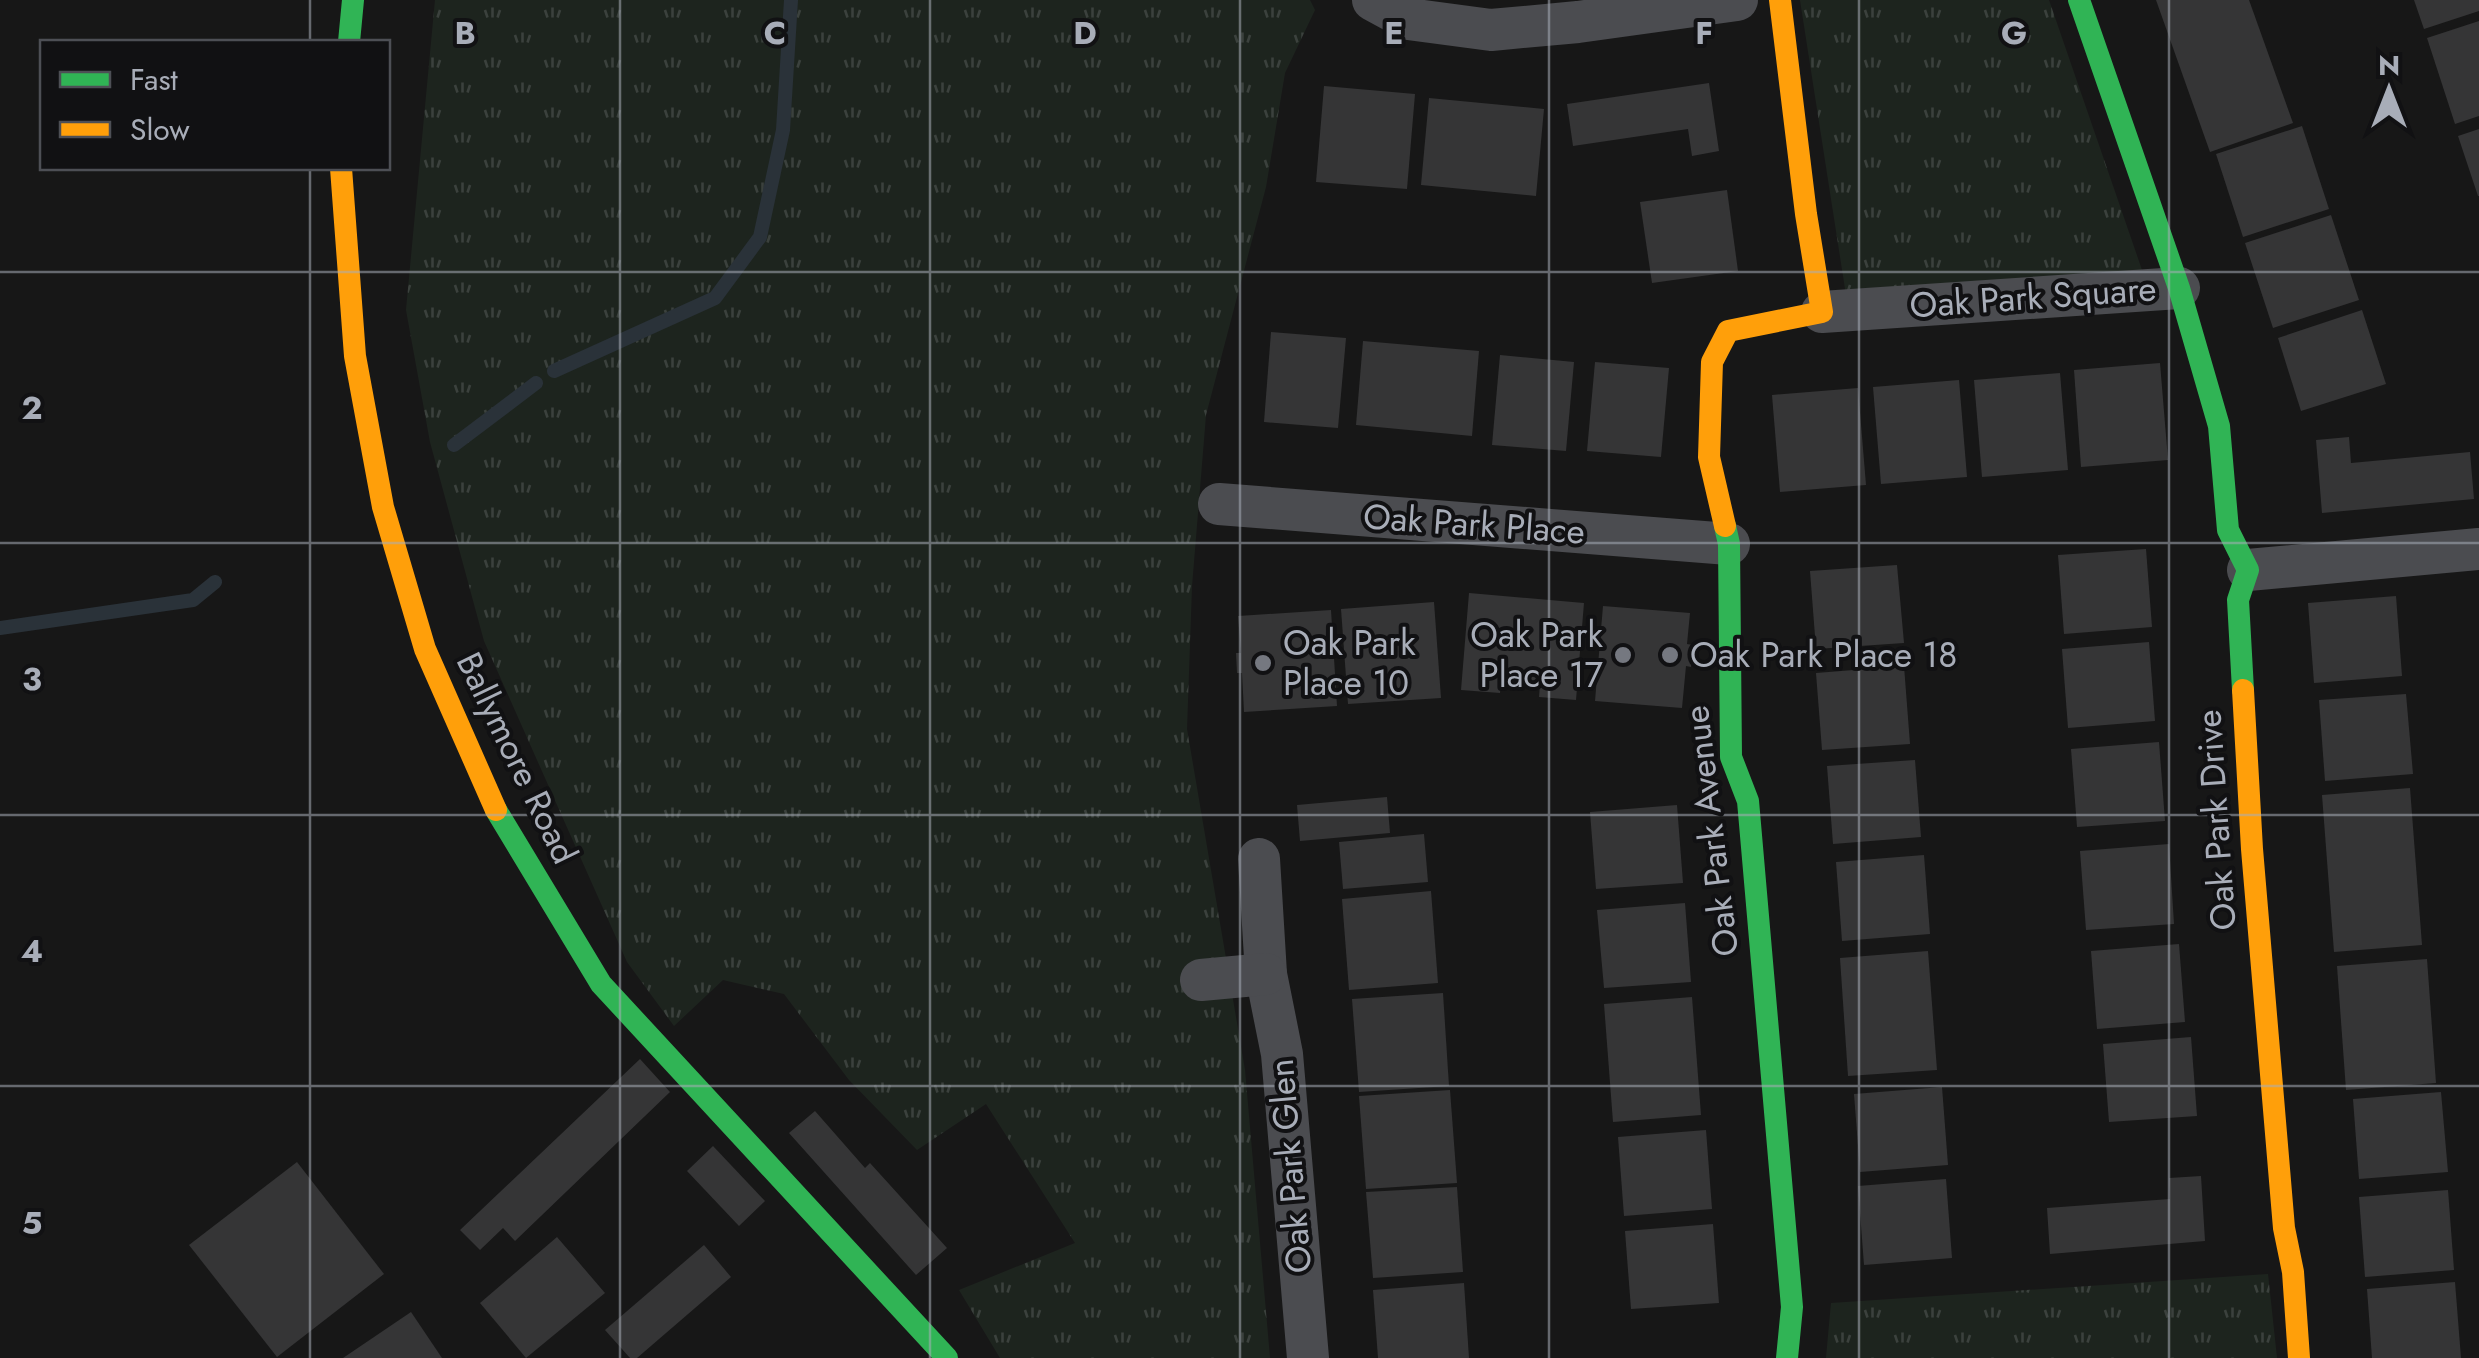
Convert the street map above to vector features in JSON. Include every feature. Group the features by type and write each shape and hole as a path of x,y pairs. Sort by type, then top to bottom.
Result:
{"street":[{"path":"349,40 353,0"},
{"path":"1372,0 1408,19 1491,30 1737,0"},
{"path":"1780,0 1822,312"},
{"name":"Oak Park Square","path":"1756,324 1822,312 2179,288 2080,0"},
{"name":"Ballymore Road","path":"341,170 356,356 383,507 424,649 503,826 601,984 946,1358"},
{"path":"2179,288 2219,426 2228,530 2248,570 2479,549"},
{"name":"Oak Park Avenue","path":"1756,324 1728,330 1712,362 1709,457 1729,544 1728,715 1731,757 1748,801 1792,1306 1787,1358"},
{"name":"Oak Park Place","path":"1219,504 1729,544"},
{"name":"Oak Park Drive","path":"2248,570 2238,600 2252,849 2284,1228 2300,1358"},
{"name":"Oak Park Glen","path":"1259,859 1266,974 1282,1054 1308,1358"},
{"path":"1201,980 1266,974"}],"green space":[{"path":"435,0 1310,0 1315,10 1285,73 1266,187 1206,415 1192,586 1187,729 1245,1070 1270,1358 1000,1358 959,1290 1075,1243 986,1104 917,1150 849,1080 784,994 723,980 674,1026 627,962 484,641 430,442 406,310"},
{"path":"1800,0 2049,0 2142,270 1846,295"},
{"path":"2268,1274 2277,1358 1826,1358 1831,1303"}],"building":[{"path":"2156,0 2249,0 2293,123 2210,152"},
{"path":"2414,0 2479,0 2479,11 2424,29"},
{"path":"2479,21 2479,116 2455,124 2427,38"},
{"path":"1709,83 1719,151 1692,156 1688,129 1573,146 1567,104"},
{"path":"1324,86 1415,94 1407,189 1316,182"},
{"path":"1429,98 1544,109 1536,196 1421,185"},
{"path":"2302,126 2329,209 2243,237 2216,154"},
{"path":"2479,129 2479,196 2478,196 2458,136"},
{"path":"1727,190 1738,271 1652,283 1640,202"},
{"path":"2331,215 2359,300 2273,328 2245,243"},
{"path":"2362,310 2386,384 2301,411 2278,338"},
{"path":"1271,332 1346,338 1338,428 1264,422"},
{"path":"1363,341 1479,351 1472,436 1356,425"},
{"path":"1500,355 1574,362 1566,451 1492,445"},
{"path":"1595,362 1669,368 1661,457 1587,451"},
{"path":"2160,363 2168,460 2081,467 2074,370"},
{"path":"2060,373 2068,470 1982,477 1974,380"},
{"path":"1959,380 1967,477 1881,484 1873,387"},
{"path":"1858,388 1866,485 1780,492 1772,395"},
{"path":"2349,437 2351,463 2470,452 2474,499 2322,513 2316,440"},
{"path":"2146,549 2152,627 2064,634 2058,555"},
{"path":"1897,565 1904,643 1816,649 1810,571"},
{"path":"1469,593 1584,603 1576,700 1539,697 1540,684 1501,681 1500,693 1461,690"},
{"path":"2396,596 2402,676 2314,683 2308,603"},
{"path":"1434,602 1441,698 1348,704 1341,609"},
{"path":"1603,606 1690,613 1687,644 1693,645 1691,667 1686,666 1682,708 1595,701"},
{"path":"1331,610 1337,706 1244,712 1242,673 1237,673 1236,653 1241,653 1238,616"},
{"path":"2149,642 2155,721 2068,728 2062,649"},
{"path":"1904,666 1910,744 1822,750 1816,673"},
{"path":"2406,694 2413,774 2325,781 2319,700"},
{"path":"2159,742 2165,821 2077,827 2071,749"},
{"path":"1915,760 1921,837 1833,844 1827,766"},
{"path":"2410,788 2422,945 2334,952 2322,795"},
{"path":"1387,797 1390,833 1300,841 1297,805"},
{"path":"1677,805 1683,883 1596,889 1590,812"},
{"path":"1424,834 1428,882 1343,889 1339,842"},
{"path":"2169,844 2174,924 2086,930 2080,851"},
{"path":"1924,855 1930,934 1842,941 1836,862"},
{"path":"1431,891 1438,983 1349,990 1342,899"},
{"path":"1685,903 1691,982 1604,988 1597,910"},
{"path":"2179,944 2185,1022 2097,1029 2091,951"},
{"path":"1928,951 1937,1070 1848,1076 1840,958"},
{"path":"2427,959 2436,1083 2346,1090 2337,966"},
{"path":"1443,993 1449,1086 1359,1092 1352,999"},
{"path":"1692,997 1701,1115 1613,1122 1604,1004"},
{"path":"2191,1037 2197,1116 2109,1122 2103,1044"},
{"path":"640,1059 670,1092 515,1241 503,1228 480,1250 460,1230"},
{"path":"1942,1087 1948,1165 1860,1172 1854,1094"},
{"path":"1450,1090 1457,1183 1366,1189 1359,1096"},
{"path":"2441,1092 2448,1172 2359,1179 2353,1099"},
{"path":"815,1111 865,1168 870,1163 947,1248 916,1275 789,1133"},
{"path":"1706,1130 1712,1209 1624,1216 1618,1137"},
{"path":"713,1146 765,1201 739,1226 687,1171"},
{"path":"297,1162 384,1274 277,1357 189,1245"},
{"path":"2201,1176 2205,1241 2050,1254 2047,1208 2170,1199 2169,1178"},
{"path":"1946,1179 1952,1258 1864,1265 1858,1186"},
{"path":"1457,1187 1463,1272 1373,1278 1366,1192"},
{"path":"2448,1190 2454,1270 2365,1277 2359,1197"},
{"path":"1713,1224 1719,1303 1631,1309 1625,1231"},
{"path":"557,1237 605,1293 526,1358 480,1303"},
{"path":"704,1245 731,1277 637,1358 630,1358 605,1330"},
{"path":"2455,1282 2461,1358 2372,1358 2367,1289"},
{"path":"1464,1283 1469,1358 1378,1358 1373,1290"},
{"path":"411,1312 442,1358 343,1358"}],"waterway":[{"path":"554,371 715,298 760,237 783,130 791,0"},
{"path":"454,445 536,383"},
{"path":"0,628 193,600 215,582"}],"traffic: fast":[{"path":"349,40 353,0"},
{"path":"2079,0 2179,288 2219,426 2228,530 2248,570 2238,600 2243,690"},
{"path":"1725,526 1729,544 1731,757 1748,801 1792,1307 1787,1358"},
{"path":"496,810 601,984 947,1358"}],"traffic: slow":[{"path":"1725,526 1709,457 1712,362 1728,331 1822,312 1780,0"},
{"path":"341,170 355,356 383,507 425,649 496,810"},
{"path":"2243,690 2252,849 2299,1358"}],"place":[{"name":"Oak Park Place 17","path":"1623,655"},
{"name":"Oak Park Place 18","path":"1670,655"},
{"name":"Oak Park Place 10","path":"1263,663"}]}
